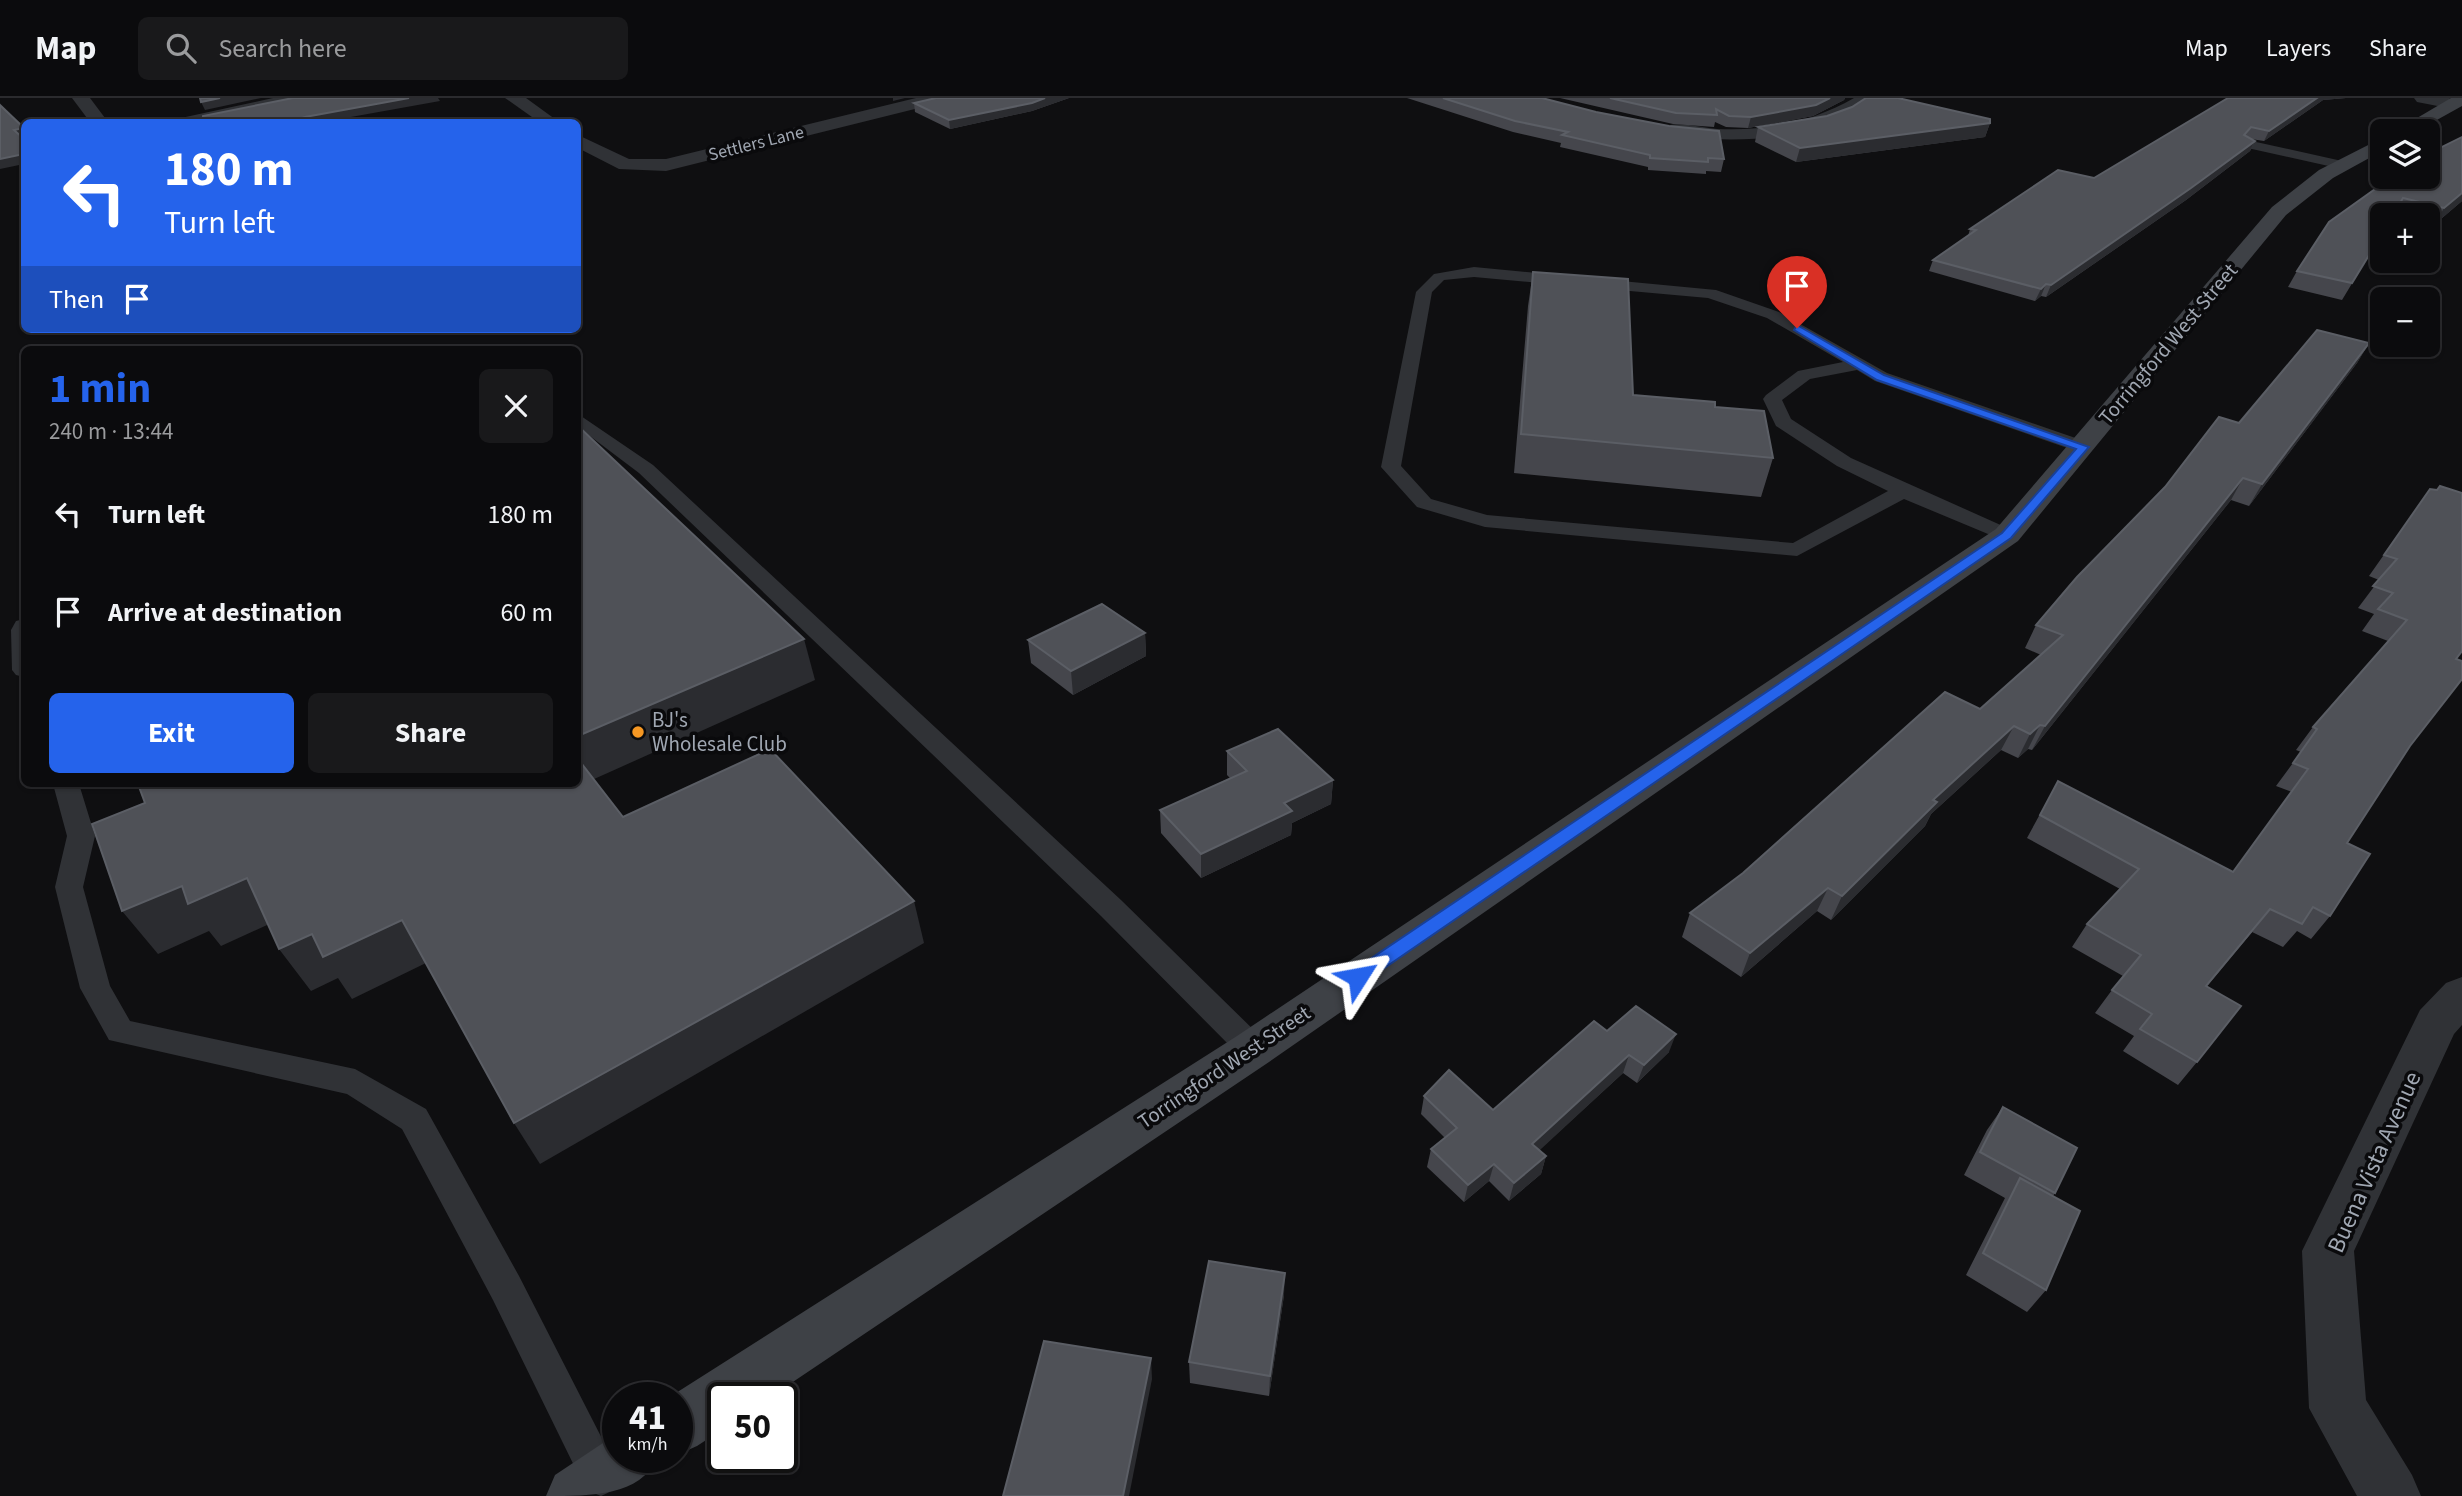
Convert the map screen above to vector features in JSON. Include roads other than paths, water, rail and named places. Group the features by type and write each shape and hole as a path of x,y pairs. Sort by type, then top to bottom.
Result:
{"main road":[{"path":"2426,119 2458,102"},
{"name":"Torringford West Street","path":"693,1416 1253,1049 2007,535 2279,211 2302,190 2370,151"}],"street":[{"path":"81,98 97,119"},
{"path":"201,119 296,98"},
{"path":"514,98 546,119"},
{"name":"Settlers Lane","path":"581,142 626,165 666,165 937,98"},
{"path":"1650,128 1730,136 1777,133 1820,123 1867,98"},
{"path":"2423,98 2458,102"},
{"name":"Buena Vista Avenue","path":"2391,1496 2338,1408 2329,1251 2437,1023 2462,995"}],"lane":[{"path":"2246,144 2342,166"},
{"path":"1903,491 1797,551 1485,521 1424,503 1391,467 1424,292 1429,283 1440,275 1506,274 1710,293 1773,316 1821,340 1857,365 1881,377 2083,447"},
{"path":"1857,365 1804,375 1772,399 1783,422 1844,462 1903,491 2007,535"},
{"path":"581,421 646,469 1111,908 1253,1049"},
{"path":"67,787 81,836 69,887 95,988 120,1031 355,1082 414,1119 506,1288 606,1482"}],"place":[{"name":"BJ's Wholesale Club","path":"638,732"}]}
